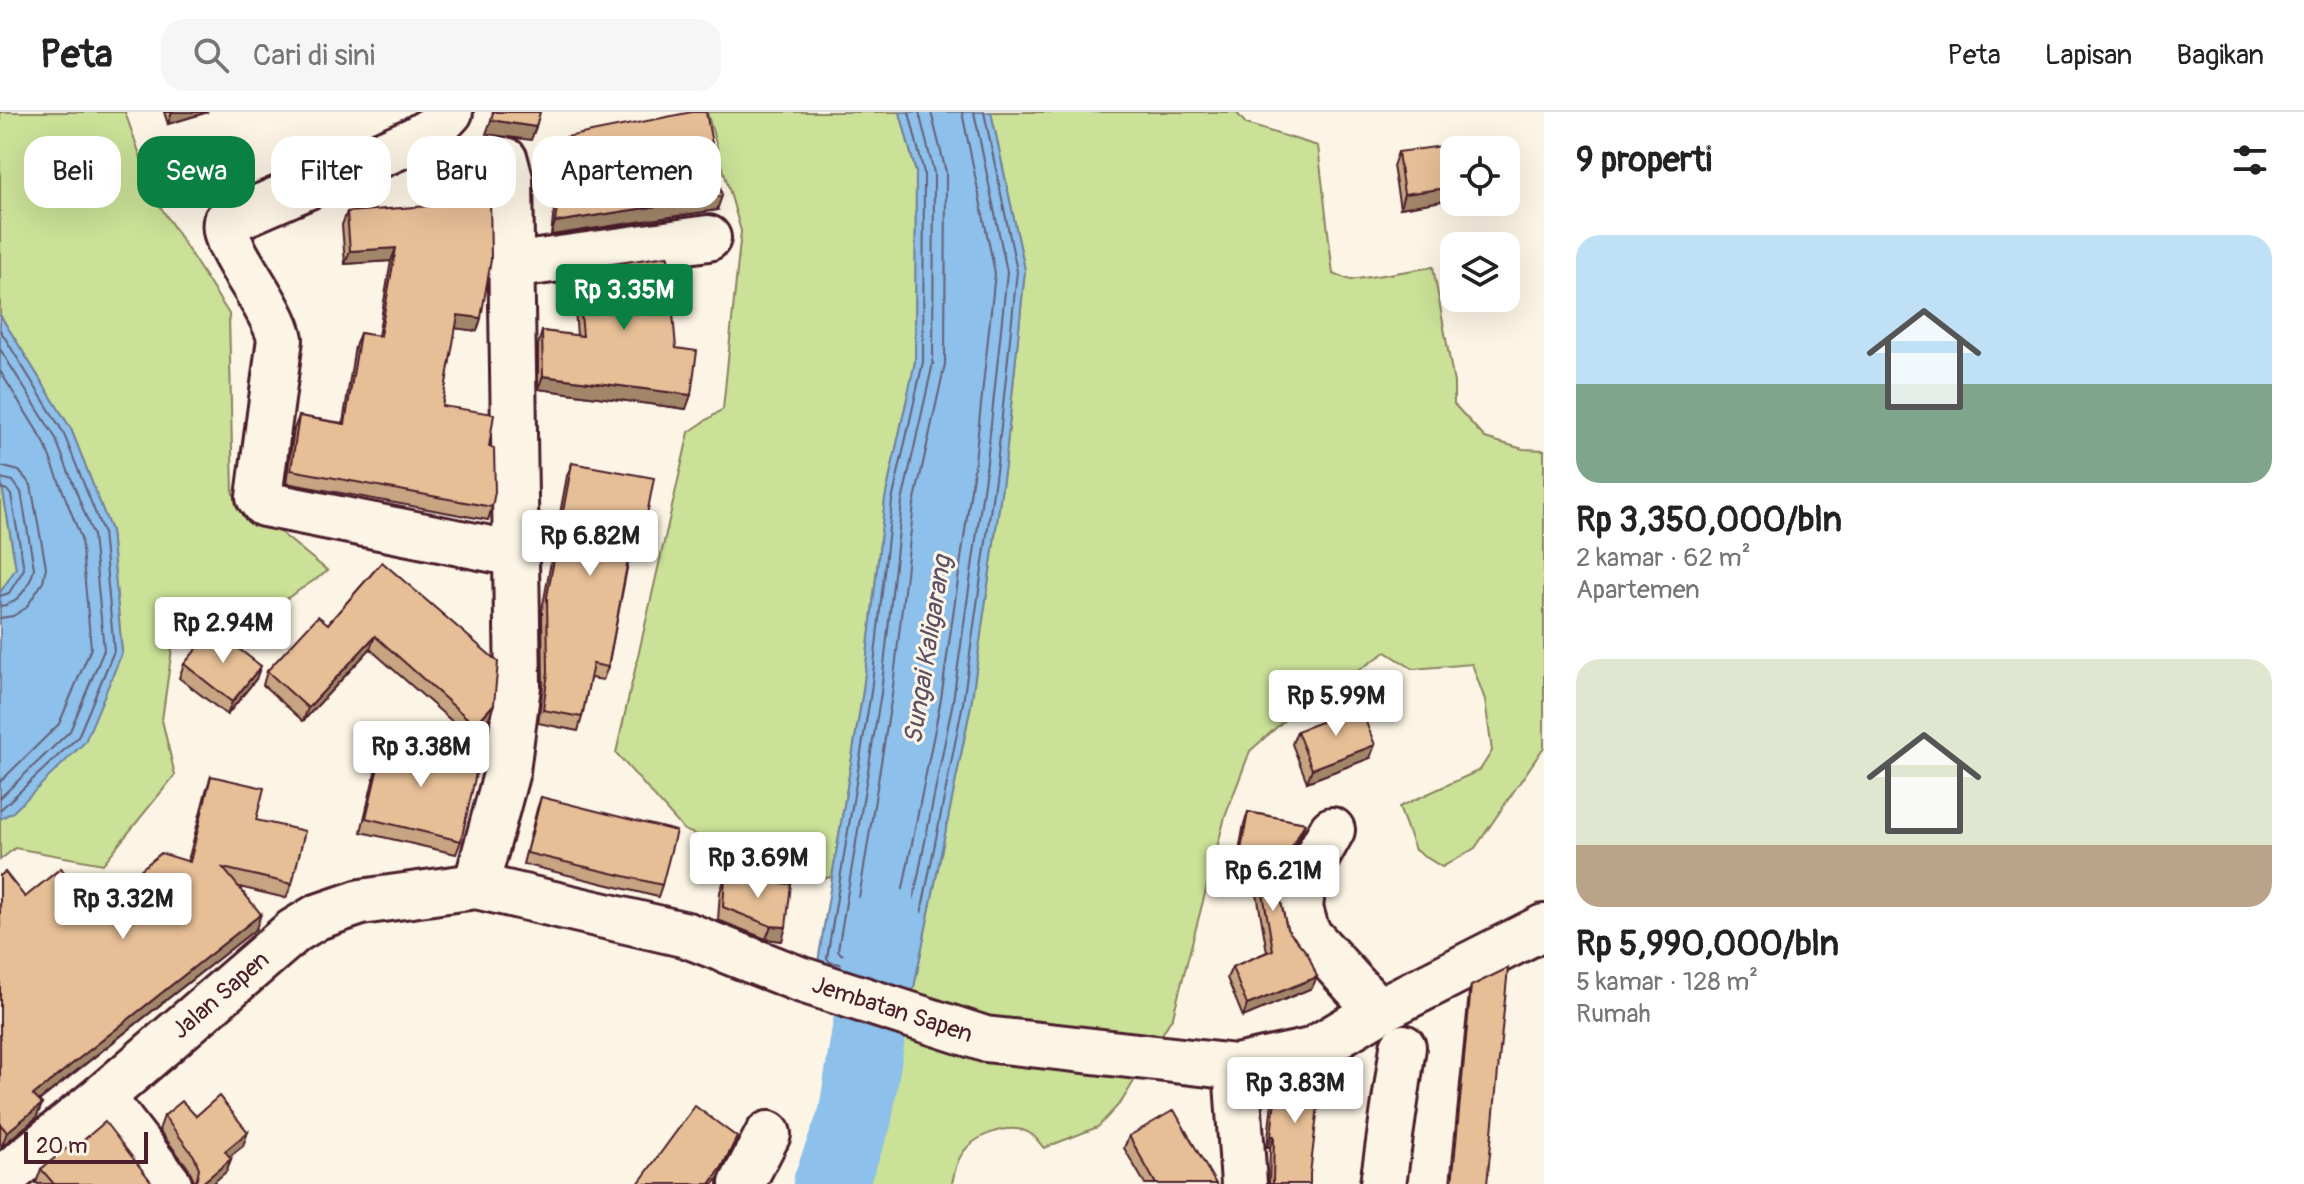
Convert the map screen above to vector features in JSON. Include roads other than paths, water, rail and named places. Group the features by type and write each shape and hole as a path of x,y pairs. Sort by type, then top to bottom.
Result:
{"street":[{"path":"450,112 436,127 414,140 226,222 224,229 229,245 262,296 280,339 259,497 264,504 515,554"},
{"path":"476,886 507,771 518,686 510,208"},
{"path":"510,266 708,238"},
{"path":"1332,830 1303,882 1300,908 1307,933 1378,1011"},
{"name":"Jembatan Sapen","path":"476,886 687,935 799,979 985,1039 1236,1067 1311,1051 1378,1011 1544,927"},
{"name":"Jalan Sapen","path":"0,1180 102,1097 294,931 317,917 361,902 476,886"},
{"path":"1383,1184 1403,1047"},
{"path":"1236,1067 1244,1184"},
{"path":"102,1097 169,1184"},
{"path":"742,1184 768,1134"}],"water":[{"path":"900,112 991,112 1025,270 1005,465 971,705 914,987 817,968 863,691 885,499 915,362 916,173"},
{"path":"0,315 71,429 111,531 122,653 85,742 13,812 0,819 0,593 16,568 0,474"}],"waterway":[{"name":"Sungai Kaligarang","path":"830,1184 855,1118 886,923"}]}
